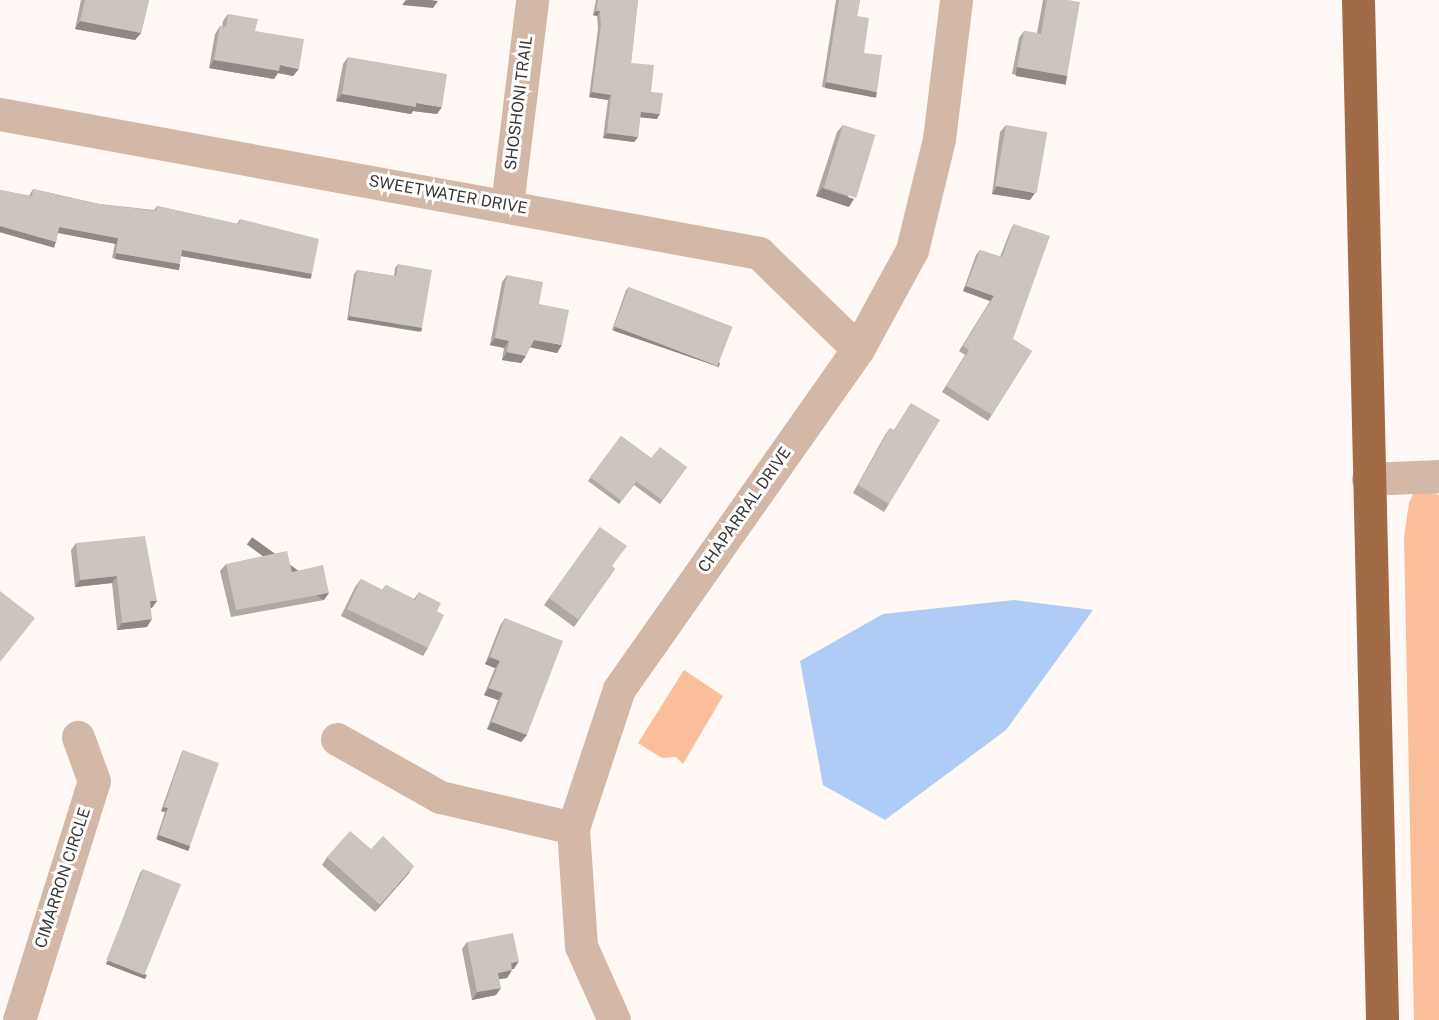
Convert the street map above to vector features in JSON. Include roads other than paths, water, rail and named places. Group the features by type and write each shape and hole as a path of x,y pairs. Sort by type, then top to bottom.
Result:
{"highway":[{"path":"1358,0 1382,1020"}],"street":[{"name":"SHOSHONI TRAIL","path":"507,206 532,0"},
{"name":"CHAPARRAL DRIVE","path":"614,1020 581,945 573,828 619,689 858,350 912,250 939,139 956,0"},
{"name":"SWEETWATER DRIVE","path":"0,114 759,253 858,350"},
{"path":"1368,479 1439,476"},
{"name":"CIMARRON CIRCLE","path":"19,1020 94,781 78,737"},
{"path":"337,739 441,796 573,828"}],"water":[{"path":"1014,600 1093,610 1006,730 885,820 823,785 800,661 883,614"}]}
